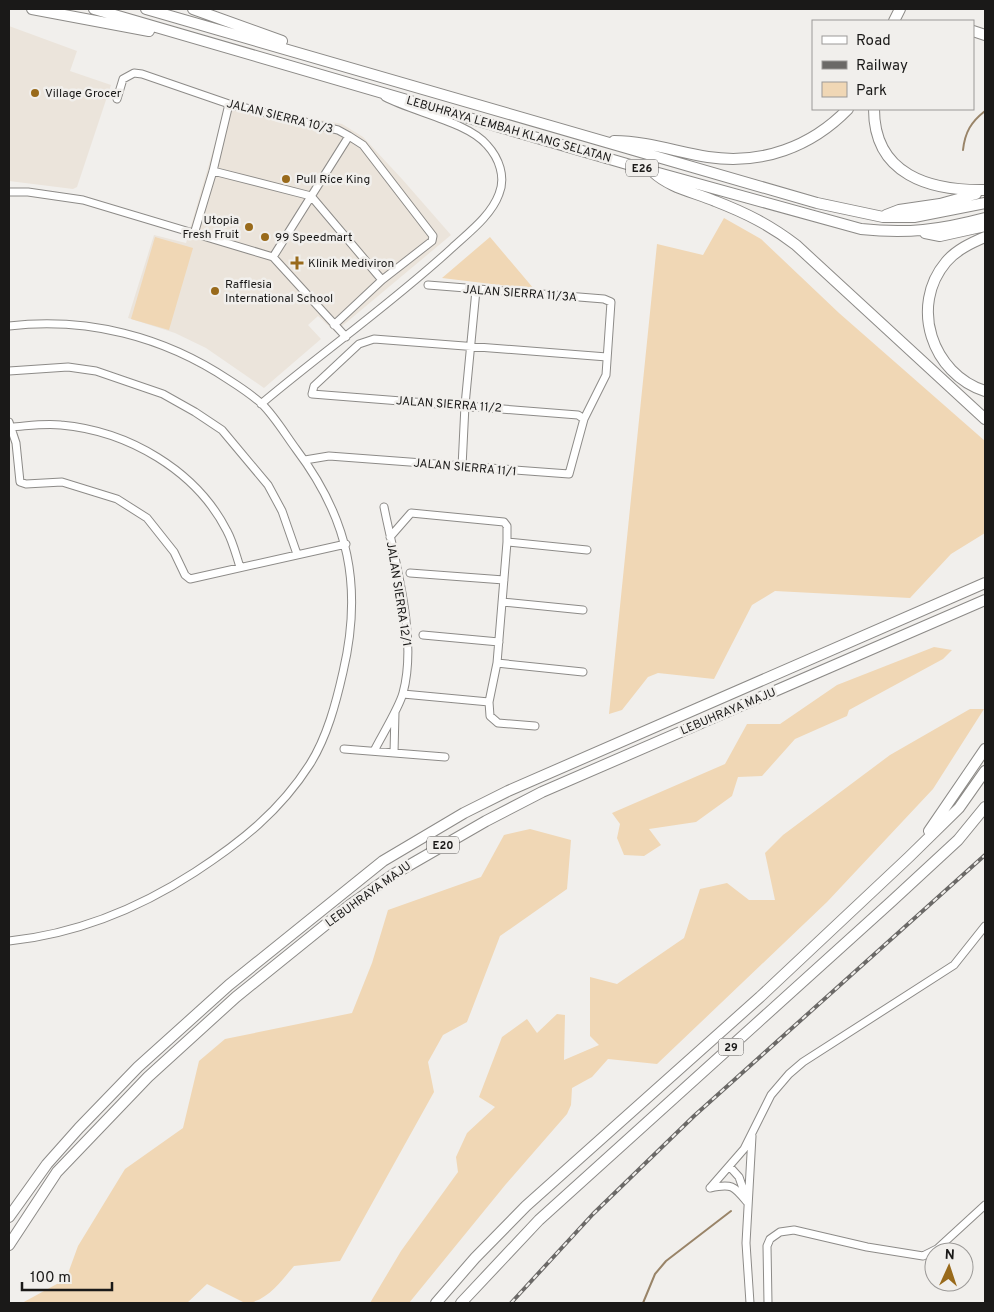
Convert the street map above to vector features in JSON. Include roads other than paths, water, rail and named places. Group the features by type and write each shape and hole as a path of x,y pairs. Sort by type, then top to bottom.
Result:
{"highway":[{"path":"32,9 187,37"},
{"name":"LEBUHRAYA LEMBAH KLANG SELATAN","path":"94,9 861,229 895,233 916,232 985,218"},
{"name":"LEBUHRAYA LEMBAH KLANG SELATAN","path":"146,9 817,203 883,217 914,217 985,203"},
{"path":"193,9 421,87"},
{"path":"602,141 628,141 710,157 754,158 792,149 834,124 847,110"},
{"path":"874,110 874,120 879,139 888,155 901,170 931,186 950,189 985,190"},
{"path":"651,170 662,181 716,201 769,225 796,245 985,419"},
{"path":"883,217 899,210 940,204 985,190"},
{"path":"916,232 940,236 985,226"},
{"path":"985,237 969,245 947,261 935,280 928,310 929,328 935,347 945,364 959,378 985,391"},
{"name":"LEBUHRAYA MAJU","path":"9,1217 47,1164 138,1068 229,985 383,860 464,813 508,791 985,583"},
{"name":"LEBUHRAYA MAJU","path":"9,1245 57,1172 148,1077 236,998 350,904 394,874 542,792 985,600"},
{"path":"909,858 953,799 985,749"},
{"name":"29","path":"436,1303 475,1258 526,1206 760,997 909,858 959,808 985,771"},
{"name":"29","path":"462,1303 539,1220 958,840 985,807"}],"street":[{"name":"JALAN SIERRA 10/3","path":"117,99 123,79 134,73 142,74 229,104 338,130 363,145 433,236 432,241 382,280"},
{"path":"261,404 314,360 406,290 480,222 499,194 502,180 499,163 487,144 470,132 403,107 372,90"},
{"path":"194,234 213,171 229,104"},
{"path":"273,256 349,136"},
{"path":"213,171 310,196 382,280 334,325"},
{"path":"9,192 28,192 83,200 273,256 346,337"},
{"name":"JALAN SIERRA 11/3A","path":"428,285 604,299 612,302 607,357"},
{"path":"462,467 465,405 476,290"},
{"path":"9,326 38,322 75,324 104,328 160,344 205,364 261,404 305,460 319,483 346,544 351,581 352,622 341,680 329,720 316,753 285,798 238,844 174,886 141,904 108,918 58,933 9,941"},
{"name":"JALAN SIERRA 11/2","path":"470,346 366,340 314,386 312,394 465,405 578,416 584,419"},
{"path":"470,346 607,357 603,384 584,419"},
{"path":"9,371 68,367 96,371 163,394 195,412 222,430 268,485 282,511 297,554"},
{"name":"JALAN SIERRA 11/1","path":"305,460 329,456 566,476 570,472 584,419"},
{"path":"240,567 228,532 217,515 186,477 164,461 138,446 91,430 60,424 10,425 16,443 18,479 22,484 62,482 117,500 147,518 174,552 185,575 190,579 320,548 346,544"},
{"name":"JALAN SIERRA 12/1","path":"374,751 403,694 409,639 384,507"},
{"path":"390,537 410,513 504,522 507,526 507,542 497,663 489,702 490,716 494,721 535,726"},
{"path":"507,542 587,550"},
{"path":"410,573 504,580"},
{"path":"502,602 583,610"},
{"path":"423,635 499,642"},
{"path":"497,663 583,672"},
{"path":"403,694 489,702"},
{"path":"394,753 395,709"},
{"path":"344,749 445,757"},
{"path":"748,1202 736,1188 730,1186 710,1188 730,1167 752,1136 771,1095 789,1074 803,1062 954,965 985,926"},
{"path":"750,1303 746,1243 752,1136"},
{"path":"730,1167 743,1184 748,1202"},
{"path":"768,1303 767,1246 770,1240 780,1232 794,1230 867,1247 923,1256 937,1249 985,1206"}],"waterway":[{"path":"963,150 969,128 985,111"},
{"path":"643,1303 655,1274 666,1261 731,1211"}],"railway":[{"path":"511,1303 593,1214 694,1116 985,855"}],"place":[{"name":"Village Grocer","path":"35,93"},
{"name":"Pull Rice King","path":"286,179"},
{"name":"Utopia Fresh Fruit","path":"249,227"},
{"name":"99 Speedmart","path":"265,237"},
{"name":"Klinik Mediviron","path":"297,263"},
{"name":"Rafflesia International School","path":"215,291"}]}
